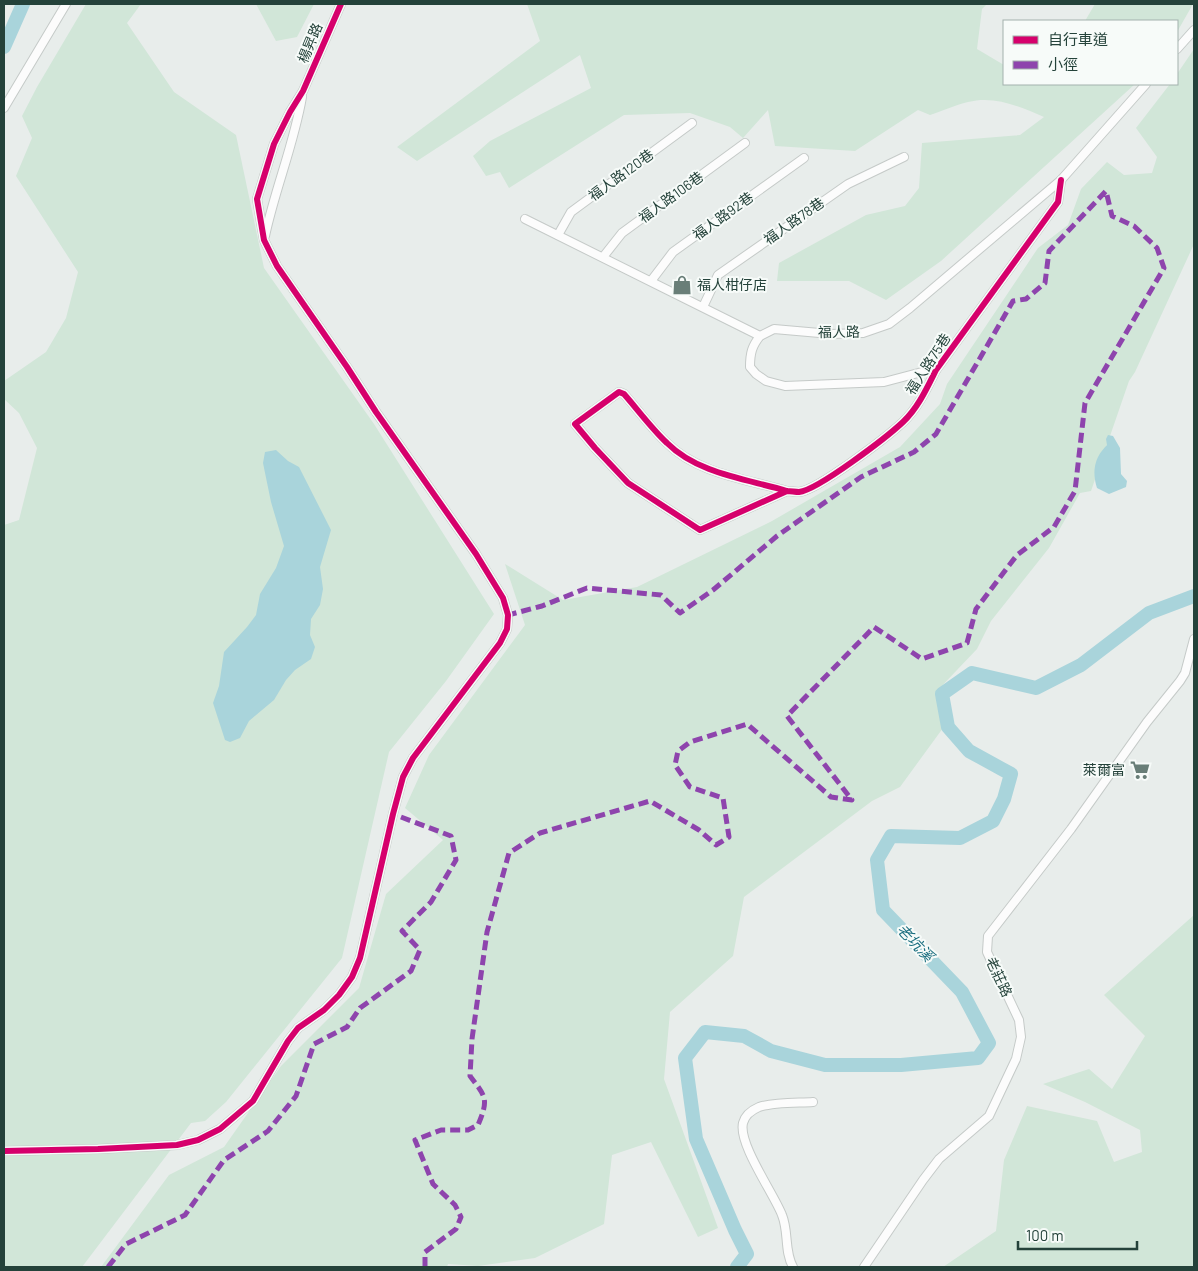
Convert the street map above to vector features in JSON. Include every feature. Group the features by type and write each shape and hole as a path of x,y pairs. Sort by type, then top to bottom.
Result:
{"street":[{"path":"4,108 66,4"},
{"name":"楊昇路","path":"303,91 341,4"},
{"path":"1178,48 1194,30"},
{"name":"福人路","path":"760,336 774,329 831,334 862,333 889,324 1061,180 1145,85"},
{"path":"264,240 272,206 298,122 303,91"},
{"path":"4,1151 177,1145 198,1140 220,1129 253,1101 288,1041 298,1028 324,1010 339,995 352,976 360,958 403,777 413,758 500,643 507,629 508,615 503,598 480,561 277,266 264,240 257,199 274,144 303,91"},
{"name":"福人路120巷","path":"558,235 571,212 692,123"},
{"name":"福人路106巷","path":"603,257 622,233 745,143"},
{"name":"福人路78巷","path":"703,306 718,275 848,184 904,157"},
{"name":"福人路92巷","path":"651,281 673,252 804,158"},
{"name":"福人路75巷","path":"787,491 800,492 840,470 904,421 920,400 936,370 1058,202 1061,180"},
{"path":"525,219 760,336"},
{"name":"福人路75巷","path":"760,336 752,346 750,367 766,381 785,386 884,382 936,370"},
{"path":"619,392 624,394 668,444 692,462 714,471 787,491 700,530 628,483 575,424 619,392"},
{"name":"老莊路","path":"864,1267 923,1180 939,1160 990,1116 1016,1059 1021,1037 1019,1020 987,952 988,936 1071,830 1147,722 1180,681 1185,673 1194,639"},
{"path":"793,1267 788,1258 783,1216 750,1154 743,1134 743,1123 749,1113 760,1107 813,1102"}],"green space":[{"path":"86,4 141,4 127,23 174,92 236,135 264,268 374,424 494,614 446,681 389,752 342,958 226,1102 205,1121 191,1123 82,1267 4,1267 4,525 19,520 37,448 19,413 4,399 4,381 46,352 66,318 78,272 16,176 32,138 22,116"},
{"path":"256,4 314,4 297,37 276,41"},
{"path":"527,4 987,4 982,9 977,49 1003,64 1003,85 1134,85 941,261 886,300 849,281 777,281 779,263 866,215 905,206 919,188 922,143 1020,135 1044,117 1007,103 988,100 963,103 930,115 918,110 855,151 775,146 768,110 743,138 730,127 690,113 624,115 509,188 500,172 486,176 473,156 490,141 591,88 580,55 417,161 397,147 540,41"},
{"path":"1095,4 1193,4 1178,30 1178,20 1086,20"},
{"path":"1194,49 1194,244 1135,372 1129,381 1091,491 1080,493 1049,548 991,621 977,649 937,691 943,728 900,787 872,801 744,897 733,956 670,1012 664,1079 718,1228 698,1237 651,1142 612,1155 604,1224 535,1258 478,1266 448,1264 447,1267 101,1267 169,1175 224,1147 281,1066 359,988 386,894 443,840 405,808 429,755 525,625 505,564 563,600 637,587 772,521 900,447 940,404 947,384 1038,248 1068,225 1081,189 1107,162 1124,175 1152,173 1157,157 1136,128 1169,85 1178,85 1178,73"},
{"path":"1194,915 1194,1267 943,1267 996,1231 1004,1160 1027,1106 1097,1121 1114,1162 1142,1152 1140,1130 1085,1102 1043,1084 1089,1069 1112,1089 1145,1036 1104,995"}],"water":[{"path":"1108,435 1113,436 1120,448 1121,474 1127,481 1126,487 1109,494 1097,488 1095,476 1095,465 1099,455 1107,445 1106,439"},
{"path":"276,450 288,461 299,467 331,530 320,567 323,589 320,605 311,619 310,635 315,647 311,659 295,670 286,680 274,700 249,721 240,738 230,742 225,740 213,703 219,686 224,652 256,615 260,594 276,568 284,546 271,502 263,463 265,452"}],"waterway":[{"path":"4,47 23,4"},
{"name":"老坑溪","path":"737,1267 747,1254 696,1139 685,1058 705,1032 744,1036 771,1051 825,1065 901,1065 978,1058 989,1043 962,992 883,910 877,860 891,836 960,838 993,821 1004,799 1011,774 969,751 948,727 942,694 972,673 1036,688 1081,665 1149,613 1194,596"}],"marked path":[{"path":"425,1267 425,1252 456,1229 461,1217 455,1205 433,1184 415,1140 441,1130 468,1130 478,1125 484,1109 485,1104 480,1089 470,1076 472,1039 487,932 509,853 540,833 650,801 699,830 716,845 729,837 723,798 690,787 675,765 678,751 690,742 747,724 831,797 852,800 787,716 874,627 922,659 967,643 976,609 1017,555 1054,527 1075,491 1085,403 1164,268 1157,248 1134,226 1112,216 1106,191 1049,251 1045,283 1026,299 1013,301 936,434 914,452 861,477 777,536 713,590 680,613 661,595 587,588 542,606 508,615"},
{"path":"108,1267 126,1244 185,1215 224,1160 268,1131 296,1096 314,1044 347,1027 360,1008 411,971 420,950 402,931 431,902 456,860 451,836 393,814"}],"cycle path":[{"path":"4,1151 177,1145 198,1140 220,1129 253,1101 288,1041 298,1028 324,1010 339,995 352,977 360,958 403,777 413,758 500,643 507,629 508,615 503,598 476,554 376,412 277,266 264,240 257,199 274,144 303,91 341,4"},
{"path":"787,491 700,530 628,483 575,424 619,392 624,394 650,426 667,443 693,462 724,474 787,491 799,492 808,489 836,473 883,439 903,422 913,410 922,398 936,370 1058,202 1061,180"}],"place":[{"name":"福人柑仔店","path":"682,285"},
{"name":"萊爾富","path":"1140,770"}]}
